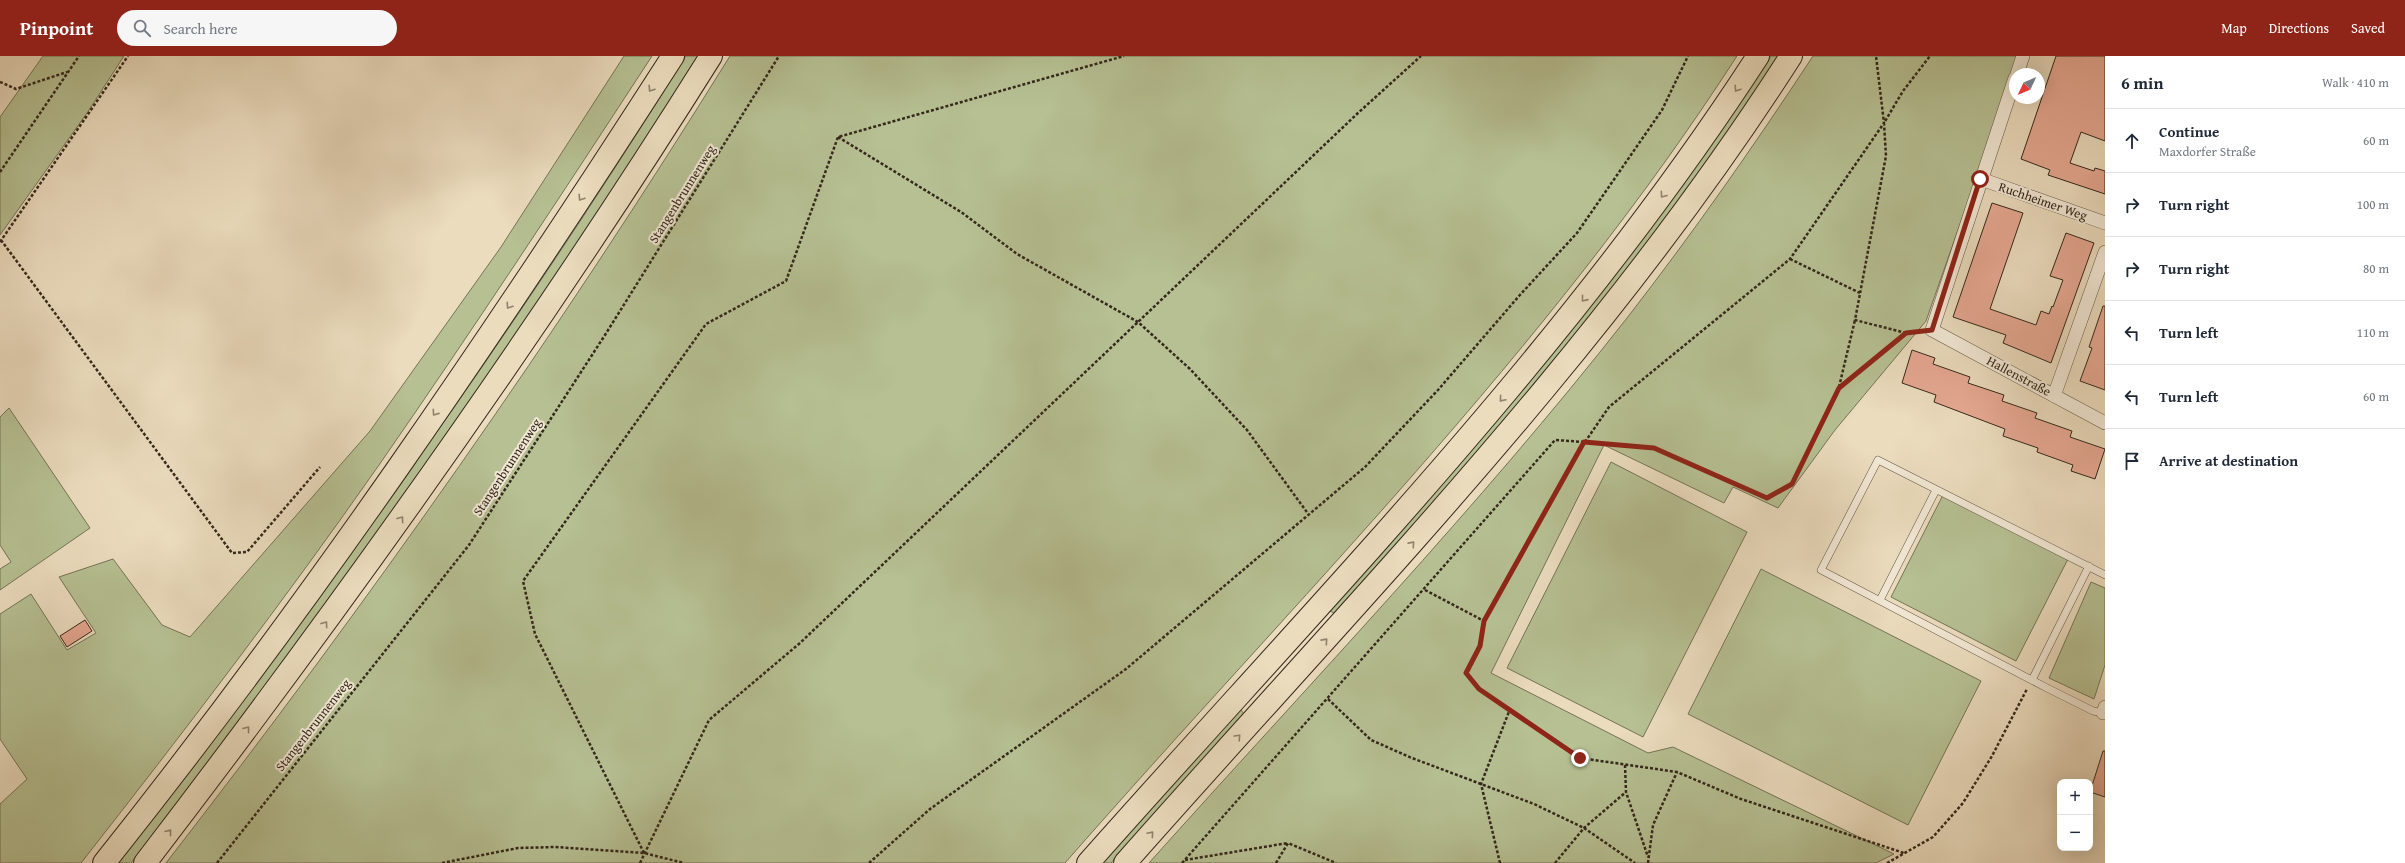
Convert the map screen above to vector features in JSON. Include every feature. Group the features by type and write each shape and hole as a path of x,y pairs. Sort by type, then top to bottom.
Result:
{"highway":[{"path":"104,863 232,698 404,459 534,269 673,56"},
{"path":"145,863 270,699 424,487 603,224 711,56"},
{"path":"1088,863 1374,546 1514,385 1650,214 1758,56"},
{"path":"1125,863 1440,513 1583,344 1686,210 1791,56"}],"street":[{"path":"2018,68 2023,56"},
{"path":"1932,330 1980,179 2009,95"},
{"name":"Ruchheimer Weg","path":"1980,179 2105,223"},
{"path":"2054,396 2105,252"},
{"name":"Hallenstraße","path":"1932,330 2105,423"}],"lane":[{"path":"2104,711 2093,711 1821,570 1878,460 2105,575"},
{"path":"1880,600 1936,490"},
{"path":"2032,680 2089,566"}],"path":[{"path":"0,172 79,56"},
{"path":"128,56 1,241 232,554 247,552 320,467"},
{"name":"Stangenbrunnenweg","path":"216,863 469,545 605,335 779,56"},
{"path":"838,137 1124,56"},
{"path":"640,863 709,720 800,643 1358,113 1421,56"},
{"path":"869,863 930,809 1126,669 1365,467 1432,396 1519,296 1577,233 1662,110 1688,56"},
{"path":"1182,863 1425,590 1555,440 1654,448 1767,498 1792,484 1839,388 1855,320 1886,156 1884,123 1876,56"},
{"path":"1904,854 1742,799 1677,772 1580,758 1479,689 1466,673 1480,646 1484,621 1584,442 1609,407 1790,259 1884,123 1903,91 1930,56"},
{"path":"0,82 9,88 16,89 68,72"},
{"path":"838,137 961,212 1017,254 1138,322 1190,369 1247,430 1308,515"},
{"path":"644,853 535,634 523,581 706,324 786,281 838,137"},
{"path":"1790,259 1860,293"},
{"path":"1855,320 1906,333 1932,330"},
{"path":"1839,388 1906,333"},
{"path":"1425,590 1484,621"},
{"path":"1887,863 1933,837 1963,804 1992,756 2032,680"},
{"path":"1328,699 1371,740 1412,758 1534,804 1584,828 1635,863"},
{"path":"1500,863 1481,784 1510,709"},
{"path":"1625,765 1626,792 1648,857"},
{"path":"1648,863 1653,825 1677,772"},
{"path":"1555,863 1584,828 1626,792"},
{"path":"1185,860 1288,843 1336,863"},
{"path":"1276,863 1288,843"},
{"path":"442,863 518,848 555,847 644,853 684,863"}],"green space":[{"path":"43,56 124,56 87,113 0,235 0,117"},
{"path":"624,56 652,56 517,262 379,465 233,666 157,765 81,863 0,863 0,804 27,779 0,739 0,614 31,594 67,650 96,633 59,577 113,559 162,625 190,637 370,431 501,247"},
{"path":"686,56 698,56 564,263 424,466 352,567 206,765 131,863 118,863 268,666 412,467 552,263"},
{"path":"730,56 1737,56 1663,165 1584,270 1502,372 1329,570 1065,863 166,863 315,666 459,467 597,263"},
{"path":"1771,56 1779,56 1742,111 1664,220 1582,326 1497,429 1394,547 1334,613 1330,611 1475,447 1604,289 1673,198"},
{"path":"1813,56 2019,56 2015,68 2009,68 2009,84 1926,321 1835,430 1778,508 1733,487 1724,503 1604,445 1491,673 1648,753 1673,747 1894,854 1876,863 1149,863 1453,526 1570,389 1652,286 1746,156"},
{"path":"9,408 90,528 0,590 0,569 11,562 0,545 0,417"},
{"path":"1611,462 1747,532 1643,737 1507,668"},
{"path":"1943,495 2068,559 2016,661 1891,597"},
{"path":"1761,569 1981,681 1908,825 1688,714"},
{"path":"2091,582 2105,588 2105,665 2094,699 2049,678"},
{"path":"1241,710 1244,714 1111,863 1102,863 1211,741"}],"building":[{"path":"2056,56 2105,56 2105,141 2081,132 2070,163 2094,171 2095,168 2105,171 2105,194 2048,175 2050,170 2021,159 2040,104 2045,104 2045,88"},
{"path":"1992,203 2023,213 1990,309 2036,325 2041,311 2049,314 2063,280 2050,276 2066,233 2094,243 2051,363 2003,343 2006,335 1953,317"},
{"path":"2103,306 2105,306 2105,390 2080,381 2092,348 2089,347"},
{"path":"1912,350 1935,358 1933,364 1970,377 1968,383 2004,395 2002,401 2037,413 2035,418 2072,431 2070,437 2105,449 2095,479 2071,471 2073,465 2037,452 2038,448 2003,436 2005,429 1934,402 1936,395 1902,383"},
{"path":"85,620 92,631 67,647 60,636"},
{"path":"2103,751 2105,751 2105,797 2093,793 2093,783"}],"route":[{"path":"1580,758 1530,722 1479,689 1466,673 1480,646 1484,621 1549,508 1584,442 1654,448 1767,498 1792,484 1839,388 1906,333 1932,330 1980,179"}]}
